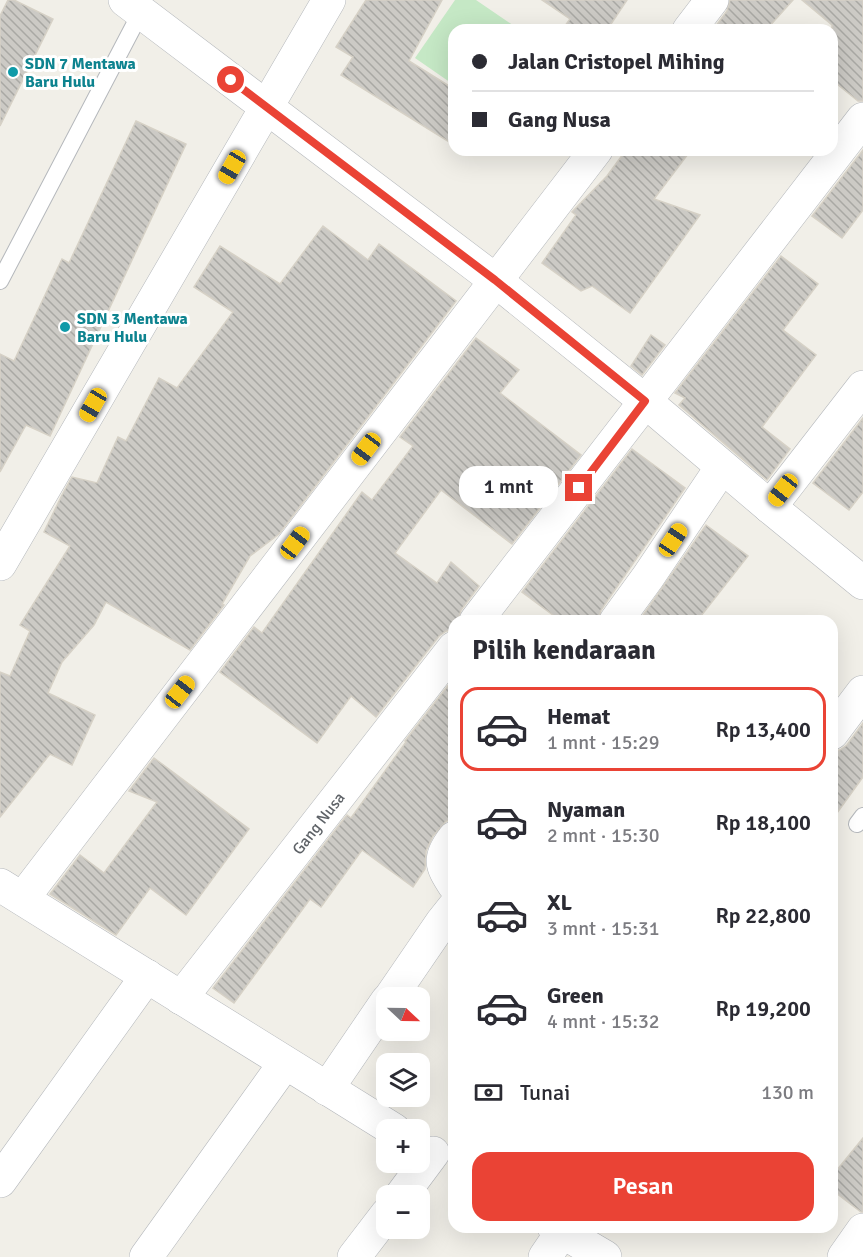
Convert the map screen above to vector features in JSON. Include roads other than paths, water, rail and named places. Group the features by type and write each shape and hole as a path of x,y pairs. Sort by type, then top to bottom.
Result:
{"street":[{"path":"0,564 329,0"},
{"path":"694,24 712,0"},
{"path":"133,6 495,280 645,401 770,507 861,577"},
{"path":"838,151 863,119"},
{"path":"376,1119 11,892 591,156"},
{"path":"481,615 834,156"},
{"path":"770,507 863,387"},
{"path":"620,615 723,467"},
{"name":"Gang Nusa","path":"181,998 448,656"},
{"path":"838,725 863,692"},
{"path":"448,845 444,850 443,861 448,872"},
{"path":"398,987 448,914"},
{"path":"0,1180 147,976"},
{"path":"327,1089 376,1017"},
{"path":"146,1257 285,1063"},
{"path":"410,1185 436,1155"},
{"path":"354,1257 376,1228"},
{"path":"844,1257 863,1230"},
{"path":"554,1239 605,1257"}],"lane":[{"path":"0,281 133,6"}],"place":[{"name":"SDN 7 Mentawa Baru Hulu","path":"13,72"},
{"name":"SDN 3 Mentawa Baru Hulu","path":"65,327"}]}
